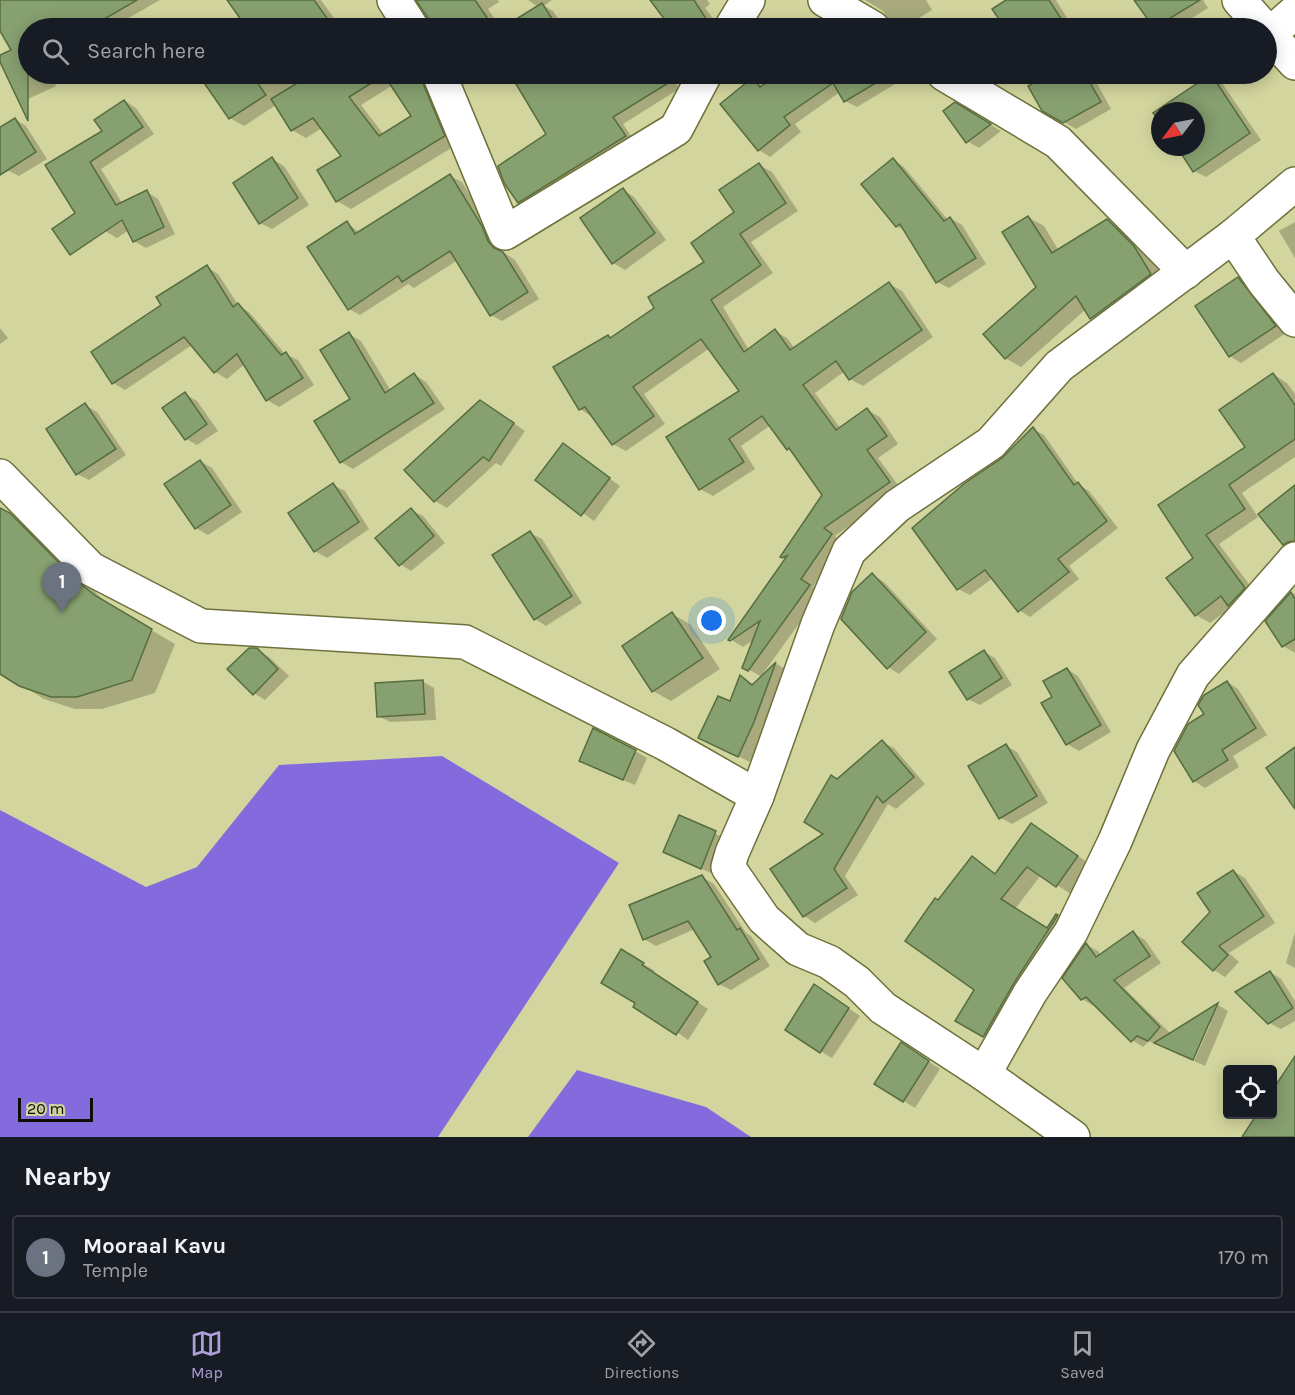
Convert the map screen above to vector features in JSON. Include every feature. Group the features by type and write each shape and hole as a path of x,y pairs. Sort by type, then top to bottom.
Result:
{"street":[{"path":"394,0 406,18"},
{"path":"737,18 748,0"},
{"path":"825,0 856,18"},
{"path":"1239,0 1255,18"},
{"path":"1277,24 1295,12"},
{"path":"1277,42 1295,63"},
{"path":"443,84 505,233 676,129 700,84"},
{"path":"961,84 1058,142 1186,272"},
{"path":"1073,1137 984,1074 883,1008 857,982 829,962 798,949 764,919 728,867 732,852 757,796 818,624 849,551 897,506 991,443 1059,366 1233,236 1295,184"},
{"path":"1233,236 1264,282 1295,320"},
{"path":"0,476 91,569 201,626 465,642 666,744 757,796"},
{"path":"984,1074 1030,993 1071,933 1115,841 1153,750 1193,675 1295,559"}],"shaded area":[{"path":"442,756 619,863 438,1137 0,1137 0,810 146,887 197,867 279,765"},
{"path":"577,1070 706,1107 751,1137 528,1137"}],"building":[{"path":"0,0 137,0 106,18 18,18 18,84 28,84 28,121 0,62 0,55 11,50 0,31"},
{"path":"227,0 314,0 327,18 240,18"},
{"path":"416,0 475,0 487,18 428,18"},
{"path":"650,0 694,0 706,18 664,18"},
{"path":"1006,0 1049,0 1061,18 998,18 992,9"},
{"path":"1134,0 1200,0 1170,18 1147,18"},
{"path":"542,3 551,18 518,18"},
{"path":"205,84 258,84 266,95 229,119"},
{"path":"296,84 370,84 349,97 379,136 411,116 390,84 423,84 445,136 336,202 317,170 341,156 313,118 291,131 271,99"},
{"path":"516,84 667,84 613,117 626,136 518,203 504,183 498,166 546,134"},
{"path":"745,84 757,84 760,87 764,84 832,84 784,117 790,125 758,151 720,104"},
{"path":"834,84 874,84 844,102"},
{"path":"1032,84 1091,84 1101,102 1063,123 1042,111 1028,86"},
{"path":"1196,84 1218,84 1250,133 1193,172 1183,156 1205,156 1205,102 1169,102"},
{"path":"124,100 143,127 90,162 116,205 147,190 164,227 133,242 122,220 70,255 52,229 75,213 45,165 102,131 94,120"},
{"path":"955,102 991,124 966,143 943,111"},
{"path":"15,118 36,152 0,175 0,127"},
{"path":"272,157 298,198 259,224 233,183"},
{"path":"893,158 944,221 950,217 976,258 936,283 900,224 896,227 861,184"},
{"path":"759,163 786,203 740,234 761,265 711,300 744,352 775,329 790,350 889,282 922,330 849,380 836,361 803,385 836,430 867,408 887,436 867,450 890,482 824,528 832,534 801,579 810,585 748,671 742,668 760,621 730,641 728,640 787,556 780,557 822,495 789,448 787,450 762,416 729,439 744,462 699,490 666,437 739,391 701,339 633,387 654,416 612,445 585,407 579,410 553,367 608,335 610,338 654,308 648,297 704,262 691,243 734,212 719,190"},
{"path":"450,174 482,226 488,241 494,248 503,252 528,292 490,316 450,251 402,282 398,276 348,310 307,247 347,221 355,234"},
{"path":"623,188 655,233 612,264 580,218"},
{"path":"1028,216 1052,253 1107,219 1134,246 1151,274 1090,319 1076,296 1005,359 983,334 1036,287 1002,232"},
{"path":"207,265 233,307 238,303 281,355 286,352 303,378 266,401 237,354 214,373 184,337 112,384 91,352 161,305 156,297"},
{"path":"1238,277 1276,326 1229,357 1195,306"},
{"path":"349,332 385,393 414,373 434,403 340,463 314,421 350,399 320,350"},
{"path":"1273,373 1295,405 1295,439 1229,485 1245,509 1206,535 1245,588 1228,606 1221,596 1195,616 1166,578 1193,558 1158,505 1245,447 1219,410"},
{"path":"185,392 207,424 185,440 162,408"},
{"path":"480,400 514,423 489,461 483,457 434,502 404,470"},
{"path":"85,403 116,449 76,475 46,429"},
{"path":"1033,427 1074,485 1078,482 1107,521 1058,559 1069,572 1018,612 985,570 957,590 912,528 965,483 1002,458"},
{"path":"563,443 610,478 581,516 535,480"},
{"path":"200,460 231,505 195,529 164,484"},
{"path":"333,483 359,522 314,552 288,513"},
{"path":"1295,485 1295,541 1283,545 1258,514"},
{"path":"0,508 10,513 78,582 96,596 152,629 132,680 77,697 51,697 19,686 0,674"},
{"path":"411,508 434,536 399,566 375,538"},
{"path":"530,531 572,596 534,620 492,555"},
{"path":"872,573 926,632 887,669 841,619 852,592"},
{"path":"1291,592 1295,599 1295,639 1282,647 1265,621"},
{"path":"672,612 703,658 652,692 622,646"},
{"path":"249,648 257,648 278,669 253,695 227,669"},
{"path":"984,650 1002,678 967,700 949,672"},
{"path":"776,662 754,722 738,757 698,738 718,696 730,701 740,675 752,685"},
{"path":"1067,668 1101,725 1066,745 1041,703 1052,697 1043,681"},
{"path":"423,680 425,714 377,717 375,683"},
{"path":"1227,681 1256,728 1222,750 1228,760 1193,782 1174,751 1188,724 1204,714 1198,705 1204,695"},
{"path":"593,728 636,750 623,780 579,761"},
{"path":"882,740 914,777 883,803 877,796 834,869 847,888 803,917 770,869 823,834 804,822 831,775 837,779"},
{"path":"1006,744 1037,796 999,819 968,766"},
{"path":"1295,747 1295,809 1266,768"},
{"path":"679,815 716,831 701,869 663,852"},
{"path":"1031,823 1078,856 1056,887 1027,867 1001,899 1047,928 1056,914 1058,915 1014,983 983,1037 955,1021 974,990 905,941 935,898 938,900 972,856 995,874"},
{"path":"1233,870 1264,916 1219,946 1228,955 1213,971 1182,942 1210,912 1197,893"},
{"path":"702,875 737,930 740,928 759,959 718,985 704,961 711,957 688,921 643,940 629,905"},
{"path":"1133,931 1150,956 1114,980 1160,1027 1148,1041 1137,1036 1131,1042 1086,997 1081,1000 1062,978 1086,943 1096,957"},
{"path":"621,949 698,1002 676,1035 633,1007 635,1003 601,983"},
{"path":"1270,971 1293,1008 1268,1024 1235,992"},
{"path":"814,984 849,1008 820,1053 785,1030"},
{"path":"1218,1003 1193,1060 1154,1043"},
{"path":"901,1042 929,1061 903,1102 874,1084"},
{"path":"1295,1056 1295,1137 1242,1137 1254,1119 1277,1119 1277,1083"}],"place":[{"name":"Mooraal Kavu","path":"62,612"}]}
